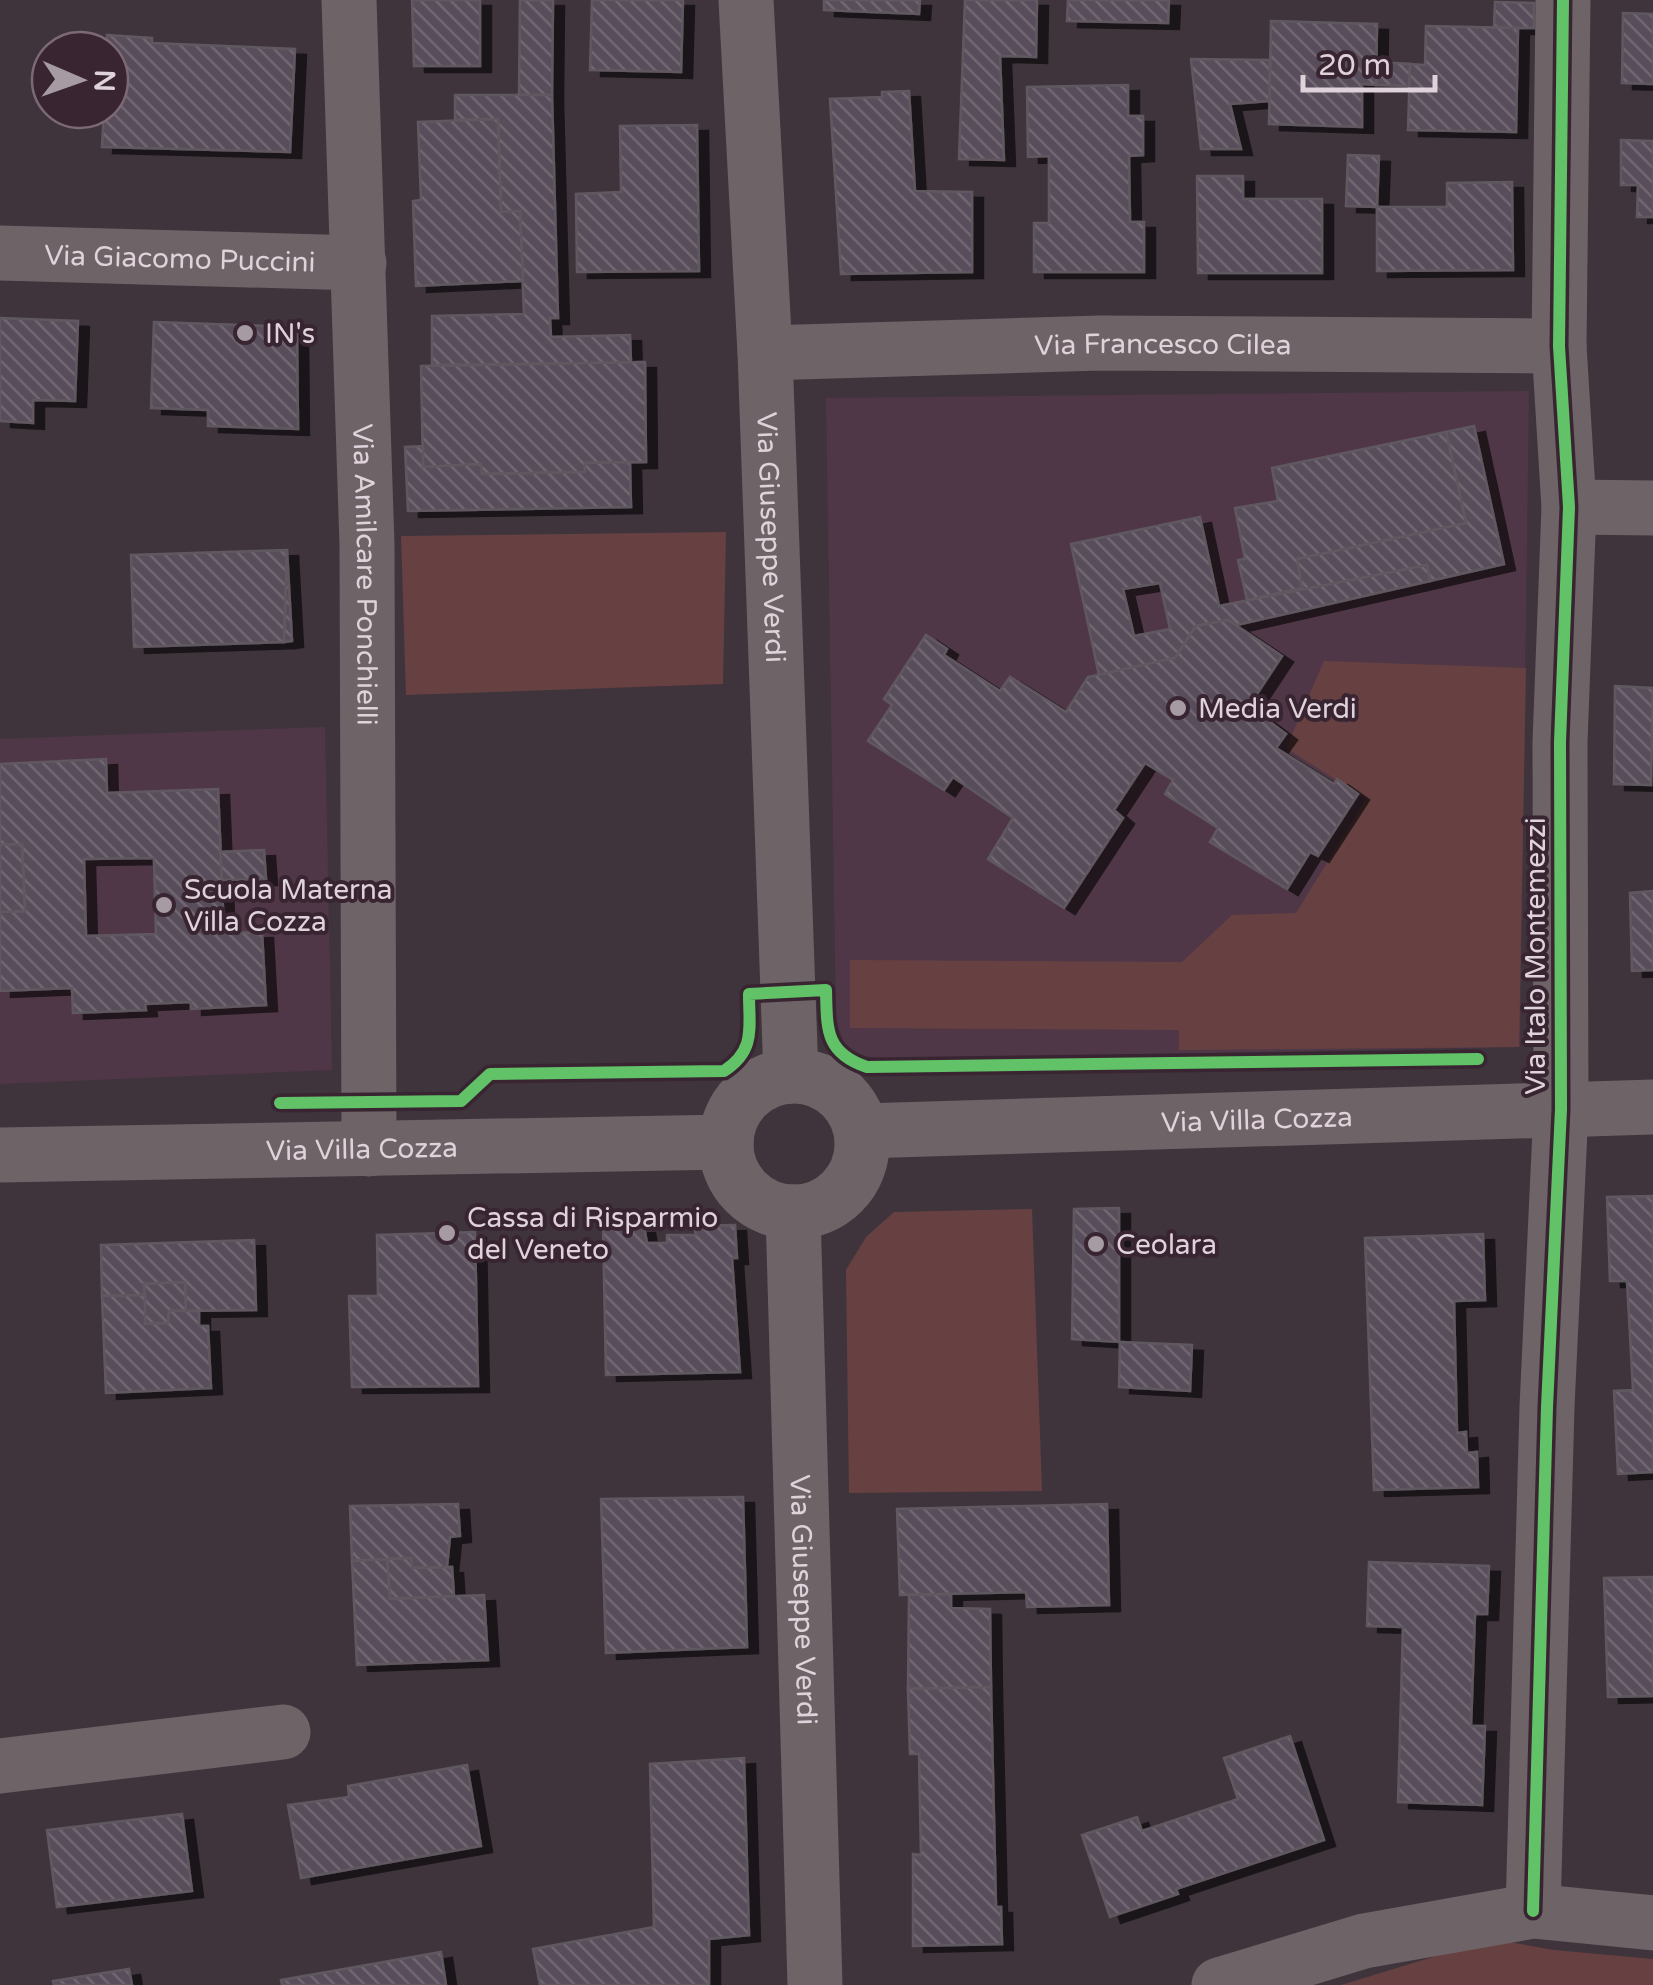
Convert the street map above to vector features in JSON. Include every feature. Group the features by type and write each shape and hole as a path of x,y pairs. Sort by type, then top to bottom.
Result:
{"street":[{"name":"Via Amilcare Ponchielli","path":"350,0 367,545 369,1149"},
{"name":"Via Giuseppe Verdi","path":"746,0 765,353 792,1076"},
{"name":"Via Italo Montemezzi","path":"1534,1911 1546,1407 1561,1109 1560,742 1569,506 1559,346 1563,0"},
{"name":"Via Giacomo Puccini","path":"0,253 359,263"},
{"name":"Via Francesco Cilea","path":"765,353 1101,343 1559,346"},
{"path":"1569,506 1653,508"},
{"path":"792,1076 816,1078 837,1090 853,1108 862,1131 862,1156 853,1178 838,1196 817,1208 793,1212 776,1210 745,1191 734,1176 726,1142 739,1104 754,1089 771,1079 792,1076"},
{"name":"Via Villa Cozza","path":"862,1131 1653,1107"},
{"name":"Via Villa Cozza","path":"0,1155 726,1142"},
{"name":"Via Giuseppe Verdi","path":"793,1212 815,1985"},
{"path":"0,1766 282,1732"},
{"path":"1219,1985 1364,1940 1534,1911 1653,1922"}],"shaded area":[{"name":"Media Verdi","path":"1529,391 1520,1047 879,1059 855,1053 843,1042 836,1019 826,398"},
{"path":"726,532 723,684 406,695 401,536"},
{"path":"1324,661 1526,668 1519,1047 1179,1050 1179,1030 850,1028 850,960 1182,962 1232,915 1296,913 1366,799 1286,748"},
{"name":"Scuola Materna Villa Cozza","path":"325,727 332,1070 0,1084 0,739"},
{"path":"1032,1209 1042,1491 849,1493 846,1270 866,1237 894,1212"},
{"path":"1492,1939 1554,1950 1653,1959 1653,1985 1341,1985"}],"building":[{"path":"412,0 480,0 480,66 414,66"},
{"path":"520,0 553,0 552,95 519,95"},
{"path":"592,0 683,0 681,72 590,70"},
{"path":"824,0 920,0 919,14 824,10"},
{"path":"965,0 1037,0 1036,57 1000,56 1004,160 959,159"},
{"path":"1068,0 1169,0 1168,23 1067,21"},
{"path":"1495,2 1534,3 1534,28 1494,28"},
{"path":"1623,13 1653,14 1653,84 1622,83"},
{"path":"1271,21 1377,24 1376,85 1362,84 1362,127 1269,124"},
{"path":"1426,26 1518,28 1516,132 1408,130 1410,64 1425,65"},
{"path":"130,37 152,38 152,43 295,49 290,152 102,147 103,130 130,130"},
{"path":"1191,59 1270,60 1269,101 1230,104 1241,149 1201,149"},
{"path":"1377,62 1410,64 1409,86 1376,85"},
{"path":"1128,85 1128,116 1143,116 1143,155 1129,156 1130,222 1144,222 1144,272 1034,272 1034,223 1049,223 1049,156 1028,157 1027,87"},
{"path":"909,91 915,191 972,192 972,272 841,274 830,99 882,97 882,92"},
{"path":"455,95 552,95 558,318 550,318 551,337 630,335 631,363 432,365 432,316 524,314 520,211 501,212 498,119 455,120"},
{"path":"498,119 501,212 520,211 523,281 416,286 413,201 421,200 418,122"},
{"path":"697,125 699,271 577,272 576,194 621,192 620,126"},
{"path":"1621,140 1653,141 1653,217 1637,217 1638,185 1621,185"},
{"path":"1348,155 1379,156 1377,207 1346,206"},
{"path":"1197,176 1243,176 1243,199 1322,199 1322,273 1198,273"},
{"path":"1512,182 1513,270 1377,271 1377,207 1447,207 1447,183"},
{"path":"0,318 78,321 75,401 33,400 33,423 0,421"},
{"path":"154,322 297,327 298,429 208,426 208,410 151,408"},
{"path":"645,362 646,462 585,463 585,472 482,474 481,464 423,467 421,366"},
{"path":"1474,426 1504,564 1430,581 1427,565 1302,591 1297,559 1466,523 1446,432"},
{"path":"1446,432 1466,523 1297,559 1302,588 1247,600 1238,560 1245,559 1235,508 1278,501 1272,468"},
{"path":"423,446 423,467 481,464 482,474 585,472 585,463 630,462 631,507 408,511 405,447"},
{"path":"1200,517 1219,606 1427,565 1430,581 1237,625 1228,620 1196,626 1175,658 1099,675 1071,544","holes":["1160,583 1170,629 1134,636 1123,589"]},
{"path":"287,550 284,642 134,647 131,555"},
{"path":"287,550 292,641 284,642"},
{"path":"1228,620 1282,656 1249,706 1286,734 1276,748 1334,784 1337,779 1358,794 1318,856 1310,852 1287,889 1210,842 1218,828 1165,794 1173,780 1145,763 1114,810 1123,818 1064,908 988,859 1013,818 953,777 944,790 868,741 892,705 884,699 926,635 947,649 944,655 1000,691 1010,677 1066,712 1088,677 1175,658 1196,626"},
{"path":"1615,686 1653,688 1651,785 1614,784"},
{"path":"106,759 107,793 218,789 224,933 262,932 266,1005 191,1009 191,1002 145,1004 146,1010 73,1013 72,988 0,991 0,912 25,911 22,844 0,845 0,764","holes":["154,858 156,934 86,936 84,859"]},
{"path":"22,844 25,911 0,912 0,845"},
{"path":"264,850 266,879 222,880 220,852"},
{"path":"1653,891 1653,970 1632,971 1630,893"},
{"path":"1653,1196 1653,1472 1618,1474 1614,1391 1633,1390 1627,1281 1610,1281 1607,1197"},
{"name":"Ceolara","path":"1119,1208 1119,1342 1072,1339 1074,1209"},
{"path":"735,1225 737,1258 732,1258 740,1372 606,1375 603,1229 644,1227 647,1243 667,1243 667,1235 696,1235 694,1226"},
{"path":"475,1232 478,1386 352,1387 349,1296 378,1296 377,1235"},
{"path":"1483,1234 1485,1300 1454,1301 1457,1433 1466,1432 1467,1453 1477,1452 1478,1487 1374,1490 1365,1238"},
{"path":"254,1240 256,1310 186,1311 185,1282 144,1284 145,1295 102,1296 101,1245"},
{"path":"185,1282 186,1311 169,1311 168,1323 145,1324 144,1284"},
{"path":"145,1295 145,1324 168,1323 169,1311 199,1311 199,1326 208,1326 211,1388 106,1393 102,1296"},
{"path":"1120,1342 1192,1345 1190,1391 1119,1387"},
{"path":"743,1497 747,1647 606,1653 601,1499"},
{"path":"458,1504 460,1536 450,1537 447,1567 412,1568 411,1558 352,1561 350,1506"},
{"path":"1107,1504 1109,1605 1027,1607 1026,1592 900,1595 897,1509"},
{"path":"411,1558 412,1568 452,1567 454,1596 390,1599 387,1559"},
{"path":"387,1559 390,1599 484,1595 488,1660 357,1665 352,1561"},
{"path":"1369,1562 1489,1566 1487,1614 1475,1614 1471,1726 1485,1726 1482,1805 1398,1802 1403,1627 1367,1626"},
{"path":"1653,1577 1653,1696 1608,1697 1604,1578"},
{"path":"951,1594 951,1608 990,1609 991,1687 908,1689 909,1595"},
{"path":"991,1687 996,1907 1001,1907 1002,1944 913,1946 913,1854 921,1855 919,1754 910,1754 908,1689"},
{"path":"1290,1736 1324,1840 1176,1889 1178,1894 1110,1917 1082,1835 1137,1817 1142,1831 1238,1799 1224,1758"},
{"path":"744,1758 749,1935 709,1939 709,1985 540,1985 533,1949 654,1927 650,1764"},
{"path":"467,1765 481,1846 301,1878 288,1805 349,1797 348,1786"},
{"path":"182,1814 192,1891 57,1907 47,1830"},
{"path":"441,1952 446,1985 282,1985 281,1980"},
{"path":"129,1969 132,1985 54,1985 53,1981"}],"cycle path":[{"path":"1533,1911 1547,1407 1561,1109 1560,742 1569,507 1559,346 1563,0"},
{"path":"280,1103 461,1101 490,1074 724,1071 746,1046 749,994 826,990 831,1038 843,1055 867,1067 1478,1059"}],"place":[{"name":"IN's","path":"245,333"},
{"name":"Media Verdi","path":"1178,708"},
{"name":"Scuola Materna Villa Cozza","path":"164,905"},
{"name":"Cassa di Risparmio del Veneto","path":"447,1233"},
{"name":"Ceolara","path":"1096,1244"}]}
